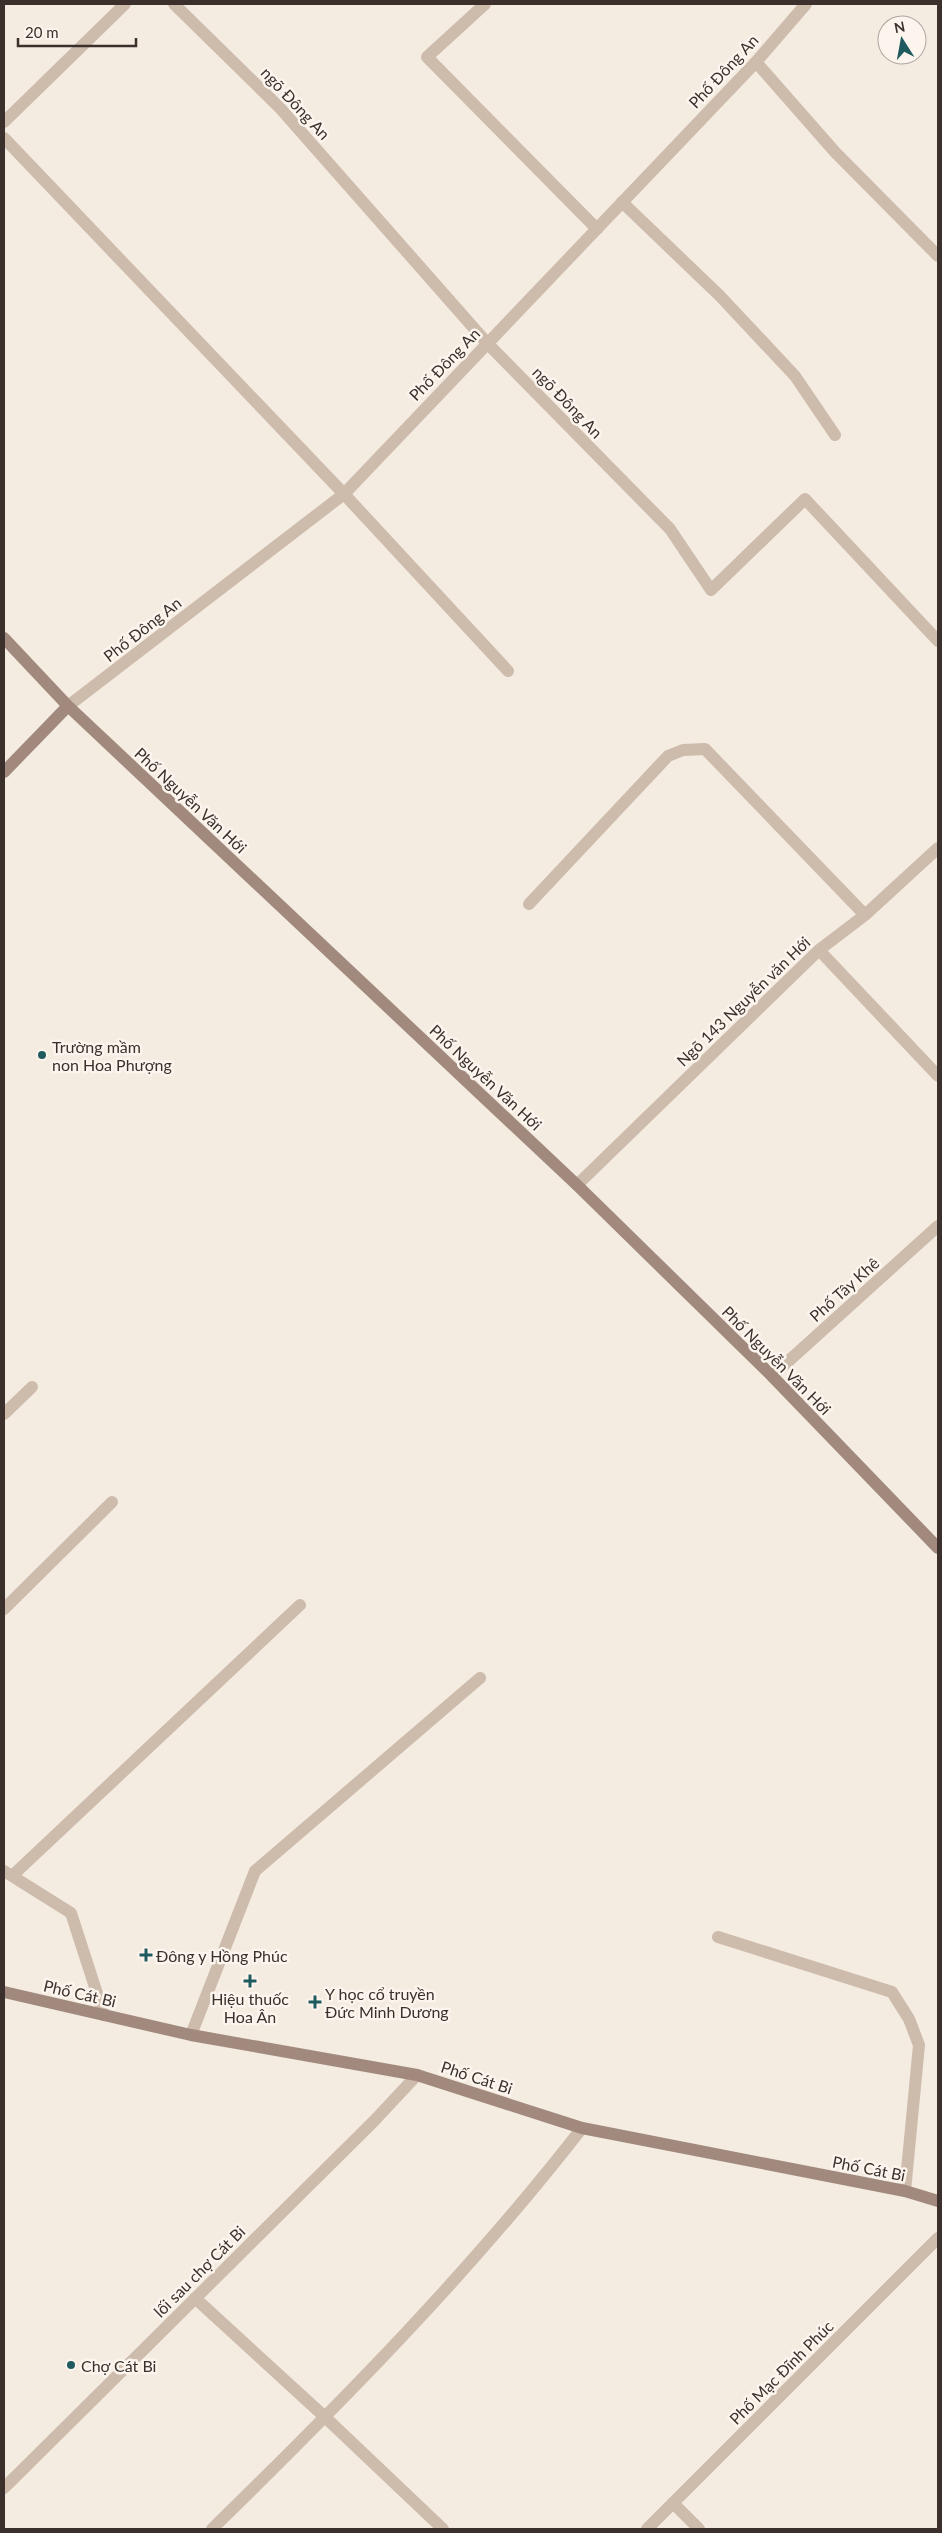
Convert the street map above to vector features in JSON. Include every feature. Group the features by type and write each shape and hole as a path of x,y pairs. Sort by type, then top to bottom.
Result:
{"street":[{"path":"4,122 126,4"},
{"name":"ngõ Đông An","path":"174,4 280,108 487,343 670,529 711,590 806,500 938,642"},
{"path":"485,4 427,57 596,229"},
{"name":"Phố Đông An","path":"68,706 344,494 756,62 806,4"},
{"path":"756,62 835,152 938,256"},
{"path":"4,138 344,494 508,671"},
{"path":"622,202 720,296 794,376 835,435"},
{"name":"Phố Nguyễn Văn Hới","path":"4,638 68,706 577,1185 772,1376 938,1548"},
{"path":"4,772 68,706"},
{"path":"529,904 668,756 683,750 705,749 865,915"},
{"name":"Ngõ 143 Nguyễn văn Hới","path":"577,1185 819,950 865,915 938,848"},
{"path":"819,950 938,1076"},
{"name":"Phố Tây Khê","path":"772,1376 938,1226"},
{"path":"4,1414 32,1387"},
{"path":"4,1610 112,1502"},
{"path":"104,2015 71,1913 8,1874 300,1605"},
{"path":"191,2035 256,1871 480,1678"},
{"path":"718,1937 892,1992 909,2019 919,2045 905,2191"},
{"name":"Phố Cát Bi","path":"4,1992 191,2035 416,2075 582,2128 905,2191 938,2201"},
{"name":"lối sau chợ Cát Bi","path":"4,2488 374,2121 416,2075"},
{"path":"212,2529 326,2418 527,2199 582,2128"},
{"name":"Phố Mạc Đĩnh Phúc","path":"647,2529 938,2238"},
{"path":"195,2298 443,2529"},
{"path":"673,2503 700,2529"}],"place":[{"name":"Trường mầm non Hoa Phượng","path":"42,1055"},
{"name":"Đông y Hồng Phúc","path":"146,1955"},
{"name":"Hiệu thuốc Hoa Ân","path":"250,1981"},
{"name":"Y học cổ truyền Đức Minh Dương","path":"315,2002"},
{"name":"Chợ Cát Bi","path":"71,2365"}]}
